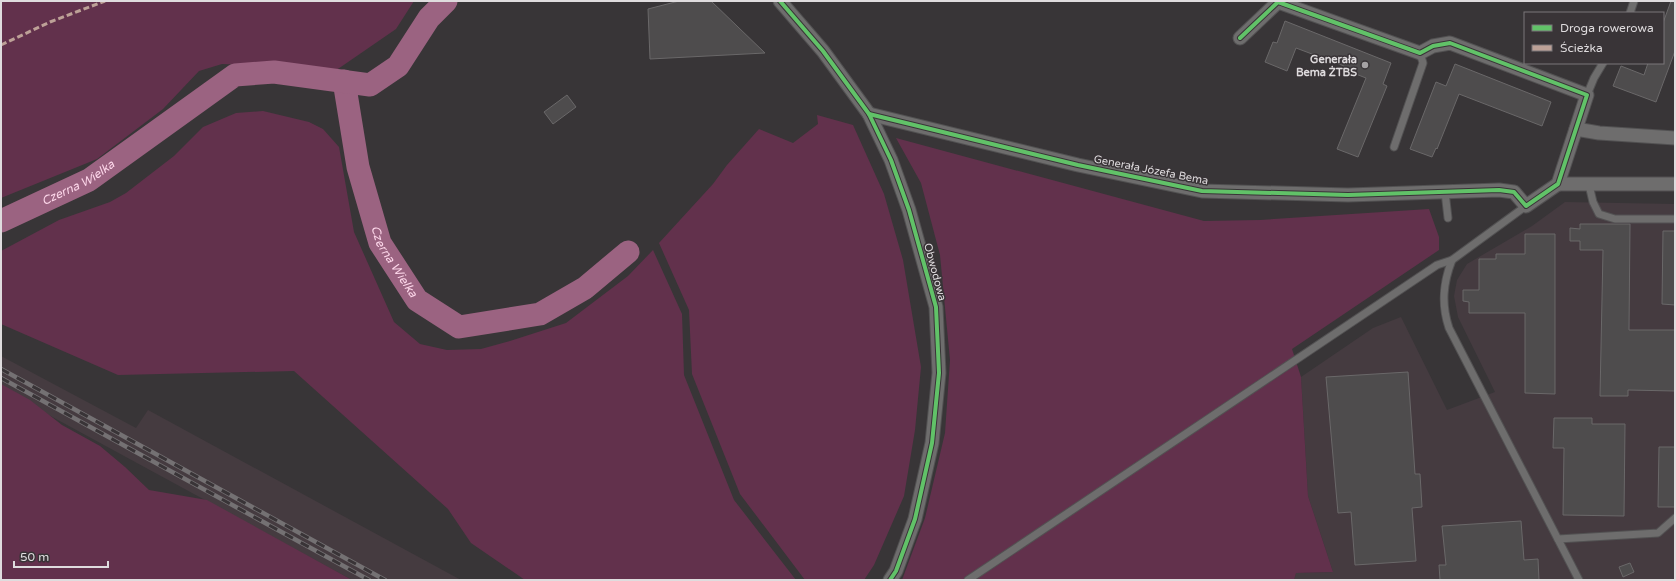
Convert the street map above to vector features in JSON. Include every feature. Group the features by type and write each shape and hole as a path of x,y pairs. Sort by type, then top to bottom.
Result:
{"street":[{"name":"Obwodowa","path":"780,1 823,51 869,114 890,160 909,210 936,307 939,372 932,443 925,480 915,519 896,571 890,580"},
{"path":"1240,38 1278,2 1420,53 1434,46 1450,43 1587,95 1558,184"},
{"name":"Generała Józefa Bema","path":"869,114 1078,165 1202,191 1348,196 1499,190 1514,192 1526,206"},
{"path":"1576,129 1599,133 1675,138"},
{"path":"1526,206 1558,184 1675,184"}],"lane":[{"path":"1630,12 1634,1"},
{"path":"1394,147 1423,63 1420,53"},
{"path":"1587,95 1594,78 1602,64"},
{"path":"1589,185 1599,214 1615,219 1675,219"},
{"path":"1445,192 1448,218"},
{"path":"968,580 1437,265 1452,260 1526,206"},
{"path":"1452,260 1446,273 1443,294 1444,314 1449,328 1579,580"},
{"path":"1558,539 1658,533 1675,518"}],"shaded area":[{"path":"1,1 414,1 396,29 335,71 289,77 248,65 222,64 199,71 163,109 97,159 1,198"},
{"path":"263,111 309,122 323,129 339,147 354,232 394,322 420,344 447,350 481,349 566,323 628,276 653,250 682,314 684,375 734,500 796,580 525,580 471,543 448,509 294,371 118,375 1,324 1,251 59,220 110,202 126,193 174,156 203,127 236,113"},
{"path":"817,115 853,125 884,194 903,260 921,367 915,430 904,496 874,565 864,580 805,580 740,494 692,374 689,310 659,243 713,184 727,165 759,129 793,143 818,124"},
{"path":"896,138 1204,221 1260,220 1429,209 1439,237 1439,250 1292,349 1301,377 1308,496 1333,572 1296,573 1294,580 902,580 925,518 945,433 950,360 940,255 921,183"},
{"path":"1565,202 1675,204 1675,580 1294,580 1296,573 1333,572 1308,496 1301,377 1373,328 1401,317 1447,410 1495,392 1458,317 1454,296 1457,280 1467,264 1532,226"},
{"path":"1,356 136,428 148,410 461,580 352,580 1,389"},
{"path":"1,384 30,400 62,425 100,446 149,490 207,500 352,580 1,580"}],"building":[{"path":"679,1 711,1 765,53 650,59 648,9"},
{"path":"1671,1 1675,1 1675,51 1656,102 1613,86 1621,66 1644,75 1648,64 1664,64 1664,20"},
{"name":"Generała Bema ŻTBS","path":"1285,21 1391,63 1383,84 1387,86 1358,157 1337,149 1366,78 1343,69 1344,66 1296,48 1287,71 1265,62 1273,42 1277,43"},
{"path":"1455,64 1551,102 1542,126 1459,94 1437,149 1436,148 1432,157 1410,149 1436,82 1446,86"},
{"path":"567,95 576,107 553,124 544,112"},
{"path":"1580,224 1630,224 1629,330 1675,330 1675,391 1628,390 1628,396 1600,396 1603,250 1580,250 1580,241 1570,241 1570,228 1580,229"},
{"path":"1663,231 1675,231 1675,305 1662,304"},
{"path":"1525,234 1555,234 1555,394 1525,393 1525,313 1469,313 1469,302 1463,301 1463,290 1479,290 1479,259 1496,259 1496,254 1525,254"},
{"path":"1408,372 1415,474 1420,474 1422,507 1412,508 1416,561 1355,565 1351,512 1338,513 1326,377"},
{"path":"1554,418 1592,418 1592,424 1625,424 1624,516 1563,515 1564,448 1553,448"},
{"path":"1659,447 1675,447 1675,507 1658,507"},
{"path":"1521,521 1524,560 1538,559 1539,580 1440,580 1439,565 1446,565 1442,526"},
{"path":"1630,563 1634,572 1623,577 1619,567"}],"waterway":[{"name":"Czerna Wielka","path":"1,221 89,180 235,75 274,72 370,85 398,66 429,18 446,1"},
{"name":"Czerna Wielka","path":"344,81 358,167 380,243 417,300 459,327 540,314 585,288 628,252"}],"railway":[{"path":"1,369 385,580"},
{"path":"1,378 369,580"}],"marked path":[{"path":"1,45 50,22 105,1"}],"cycle path":[{"path":"780,1 823,51 869,114 891,160 909,210 936,307 939,373 932,443 915,519 896,571 890,580"},
{"path":"869,114 1078,165 1202,191 1348,195 1499,190 1514,192 1526,206 1558,184 1587,95 1450,43 1433,46 1420,53 1278,2 1240,38"}],"place":[{"name":"Generała Bema ŻTBS","path":"1365,65"}]}
